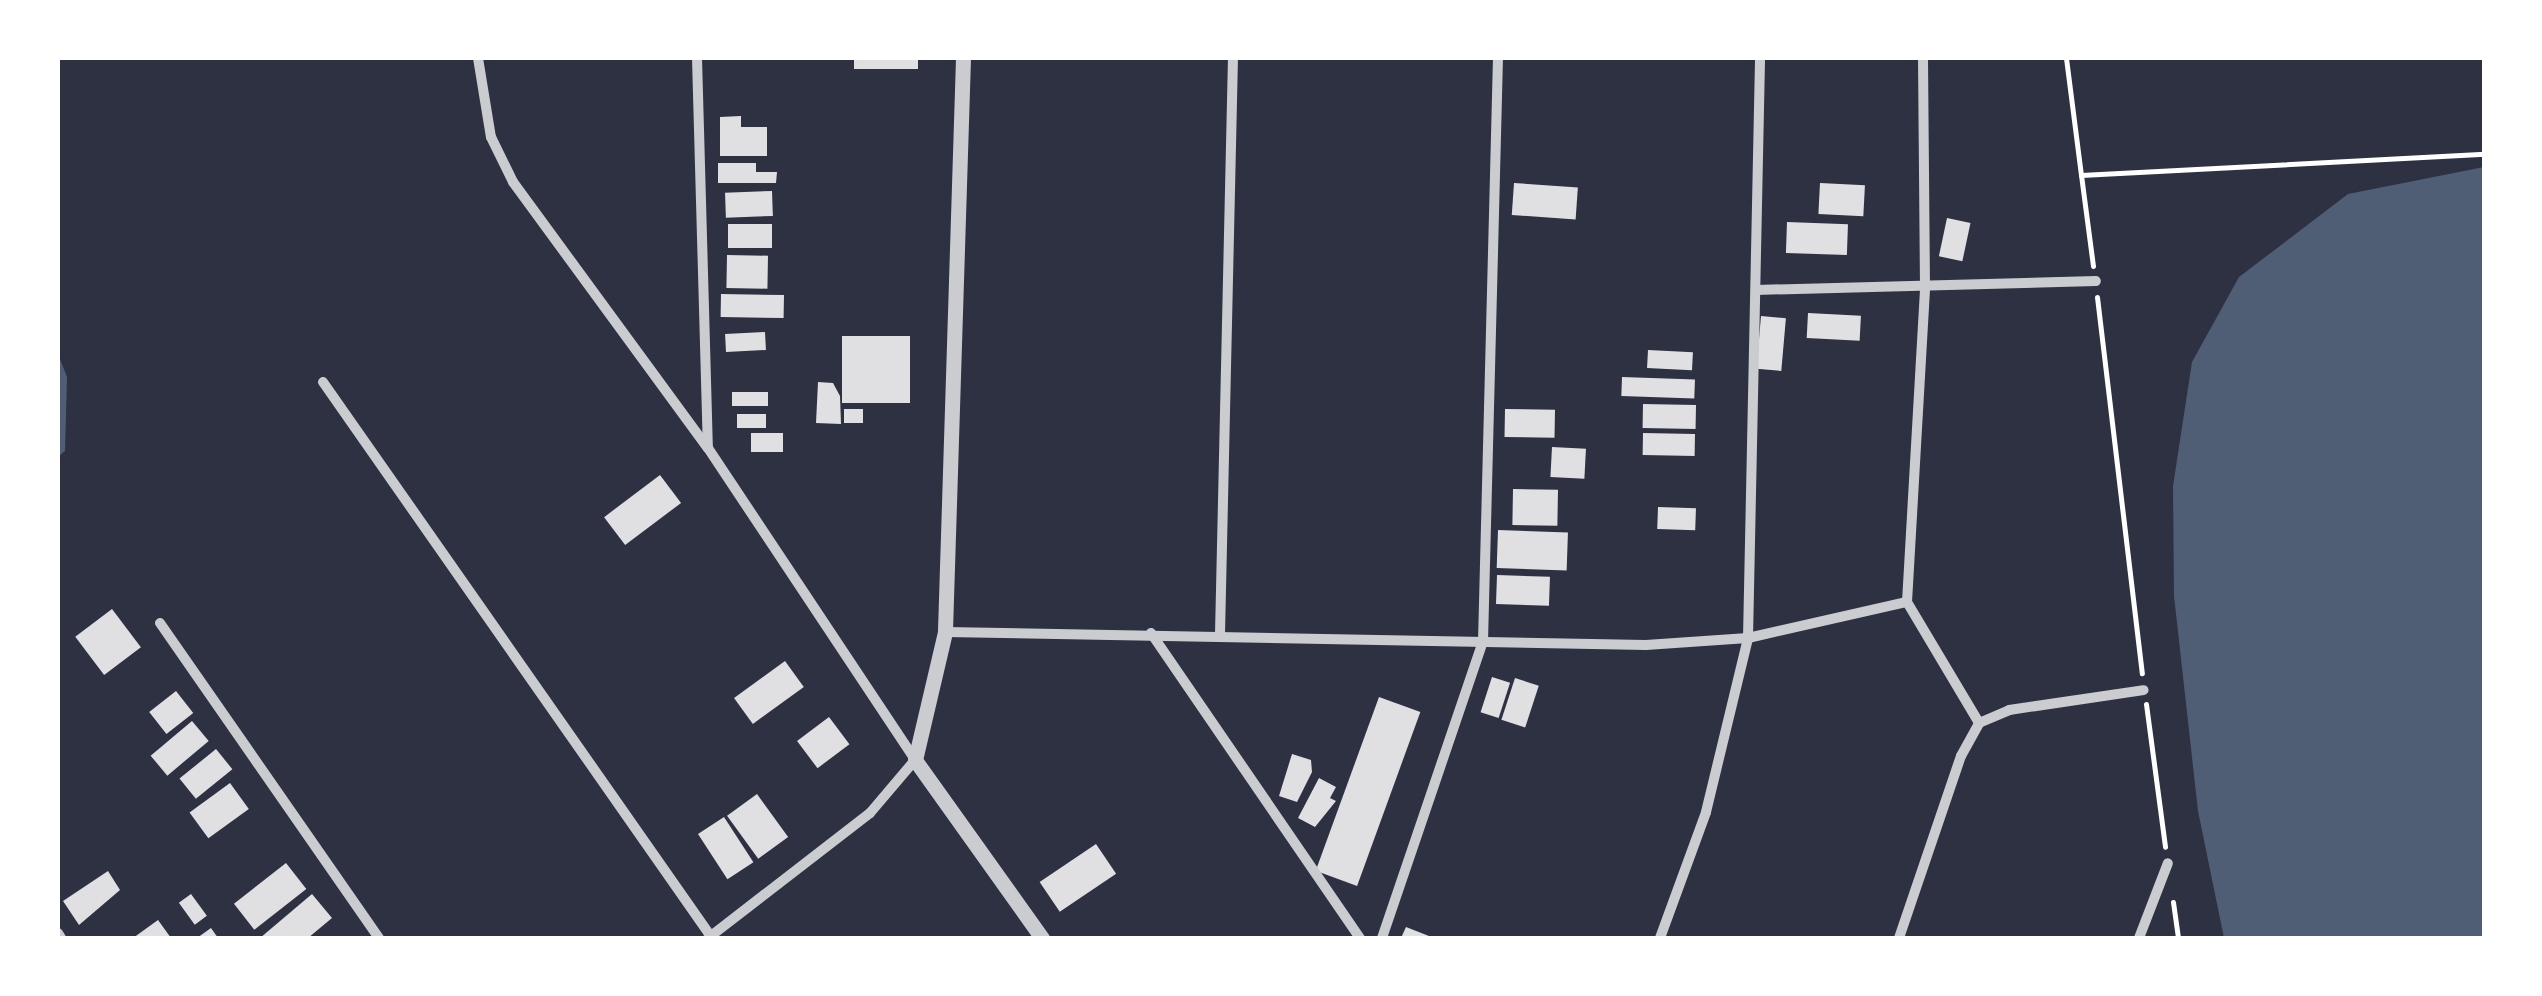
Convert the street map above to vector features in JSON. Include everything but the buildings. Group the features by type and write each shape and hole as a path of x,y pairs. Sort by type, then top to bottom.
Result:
{"street":[{"path":"478,58 490,137 514,182 708,448 914,760 1042,938"},
{"path":"697,58 708,448"},
{"path":"323,382 710,938 870,813 914,760 944,632 962,58"},
{"path":"1220,634 1234,58"},
{"path":"1382,938 1483,642 1498,58"},
{"path":"1660,938 1706,812 1748,638 1760,58"},
{"path":"1923,58 1925,288 1907,602 1979,723"},
{"path":"1756,290 2096,281"},
{"path":"944,632 1220,634 1646,645 1748,638 1907,602"},
{"path":"160,623 379,938"},
{"path":"1151,633 1360,938"},
{"path":"1899,938 1962,756 1979,723 2009,710 2144,690"},
{"path":"2139,938 2168,863"}],"path":[{"path":"2066,58 2178,938"},
{"path":"2080,174 2484,154"}],"water":[{"path":"2484,167 2484,938 2224,938 2198,811 2174,596 2173,486 2192,362 2239,277 2348,194"},
{"path":"58,354 67,377 65,451 58,457"}]}
